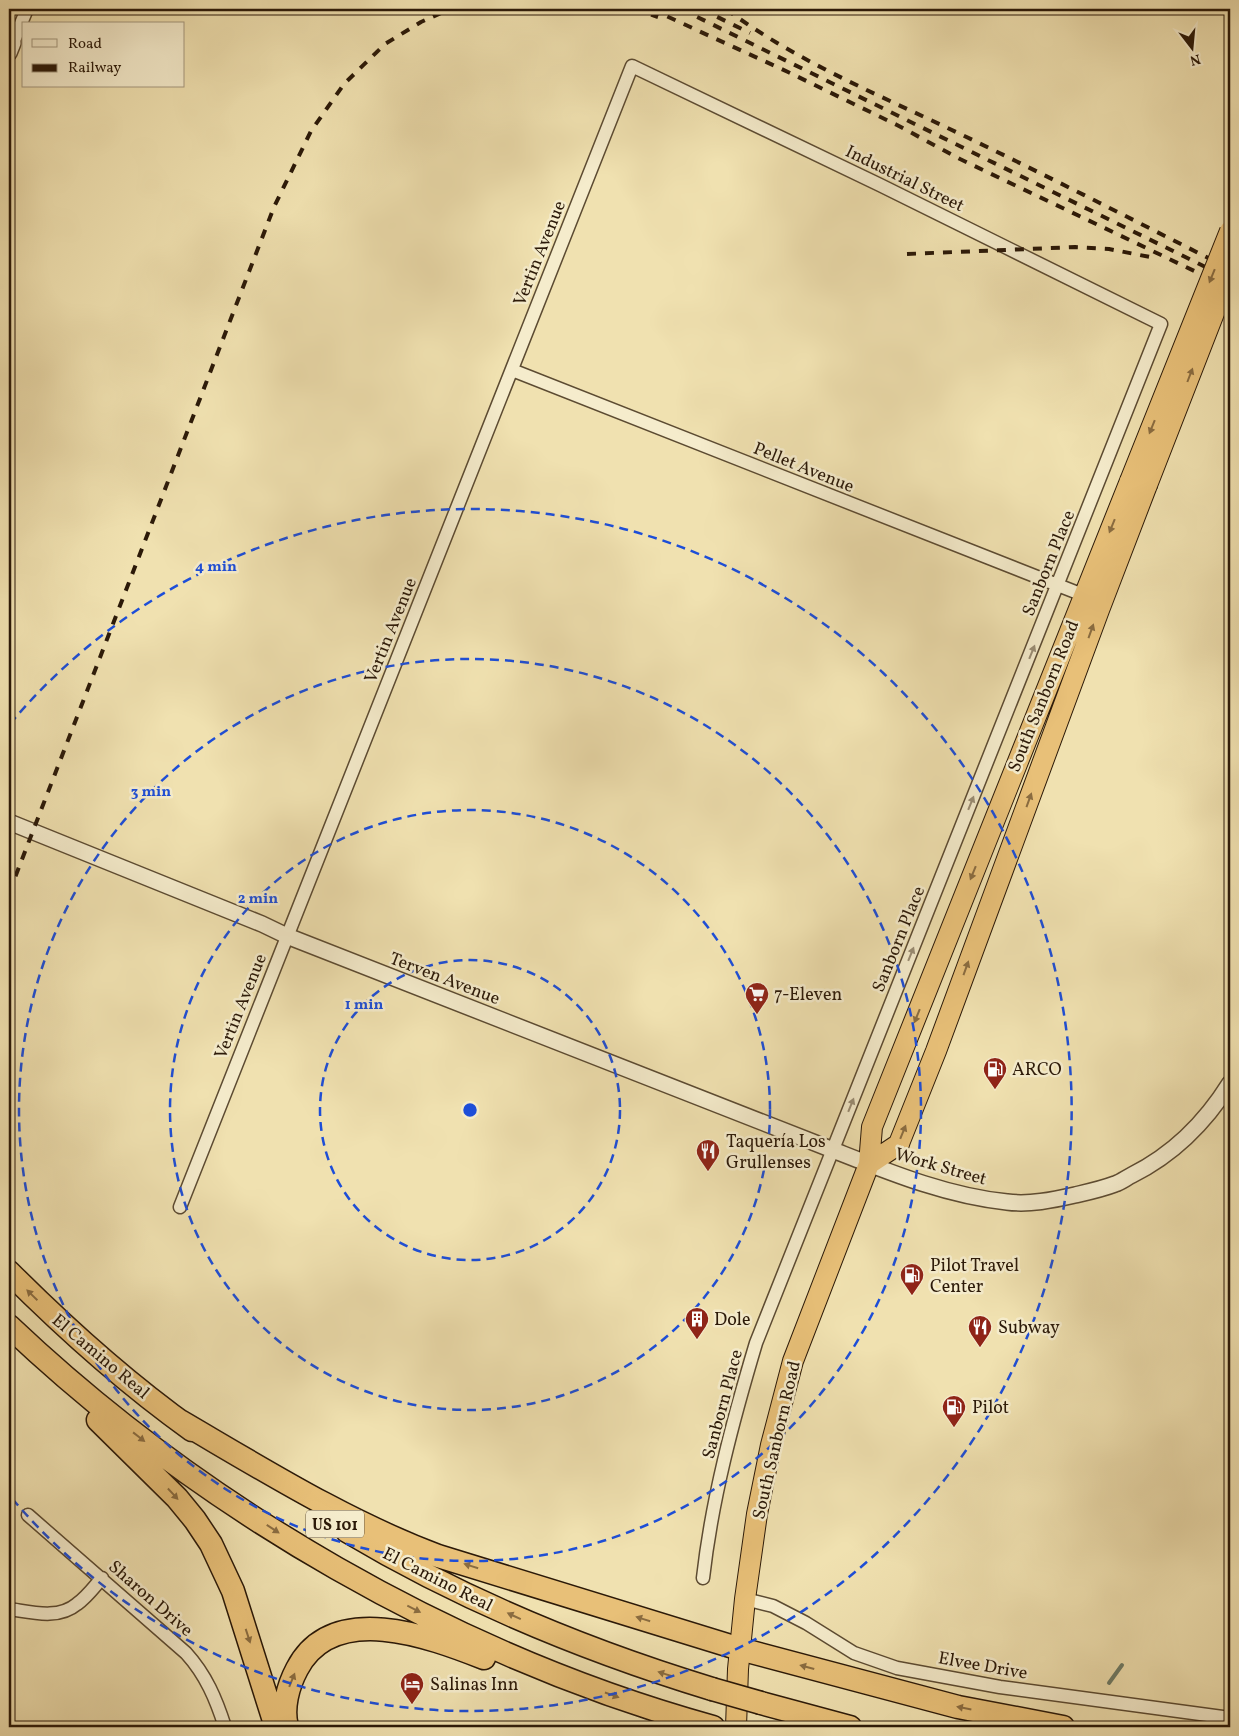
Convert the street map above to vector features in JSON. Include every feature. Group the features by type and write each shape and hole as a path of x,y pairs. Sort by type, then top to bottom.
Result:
{"highway":[{"name":"South Sanborn Road","path":"869,1164 899,1144 943,1033 1098,610 1138,483 1230,231"},
{"name":"South Sanborn Road","path":"736,1727 745,1599 762,1485 793,1361 869,1164 872,1127 1083,595 1138,483 1230,272"},
{"name":"El Camino Real","path":"9,1272 55,1317 117,1372 180,1421 244,1467 382,1552 454,1589 600,1652 712,1689 850,1727"},
{"name":"El Camino Real","path":"9,1326 92,1400 158,1451 223,1497 364,1584 511,1656 586,1686 711,1727"},
{"path":"30,1346 93,1415 177,1498 204,1532 218,1556 233,1591 276,1727"},
{"path":"180,1421 313,1498 408,1545 438,1556 740,1649 958,1707 1063,1727"},
{"path":"288,1727 286,1715 287,1695 299,1665 305,1656 320,1643 350,1630 370,1628 422,1636 451,1645 501,1665 586,1686"}],"street":[{"path":"10,45 27,9"},
{"name":"Industrial Street","path":"632,66 880,185 1161,324"},
{"name":"Vertin Avenue","path":"180,1207 632,66"},
{"name":"Sanborn Place","path":"703,1578 715,1499 740,1395 756,1343 1161,324"},
{"name":"Pellet Avenue","path":"512,370 1083,595"},
{"name":"Terven Avenue","path":"9,822 262,924 287,936 869,1164"},
{"name":"Work Street","path":"869,1164 956,1194 1009,1202 1053,1200 1115,1184 1149,1167 1177,1146 1200,1124 1219,1101 1230,1083"},
{"name":"Sharon Drive","path":"28,1515 177,1643 202,1673 212,1690 225,1727"},
{"path":"9,1609 48,1614 62,1612 78,1604 102,1578"},
{"name":"Elvee Drive","path":"745,1599 773,1606 806,1622 854,1653 898,1668 1009,1688 1230,1718"}],"waterway":[{"path":"1109,1683 1122,1665"}],"railway":[{"path":"9,893 274,207 311,131 344,84 385,44 421,22 450,9"},
{"path":"634,9 658,17"},
{"path":"651,9 788,72 897,125 960,159 1230,288"},
{"path":"681,9 1230,279"},
{"path":"701,9 750,33"},
{"path":"726,9 780,45 838,76 956,132 1230,269"},
{"path":"907,254 1075,247 1109,249 1155,258"}],"place":[{"name":"7-Eleven","path":"757,1015"},
{"name":"ARCO","path":"995,1090"},
{"name":"Taquería Los Grullenses","path":"708,1172"},
{"name":"Pilot Travel Center","path":"912,1296"},
{"name":"Dole","path":"697,1340"},
{"name":"Subway","path":"980,1348"},
{"name":"Pilot","path":"954,1428"},
{"name":"Salinas Inn","path":"412,1705"}]}
